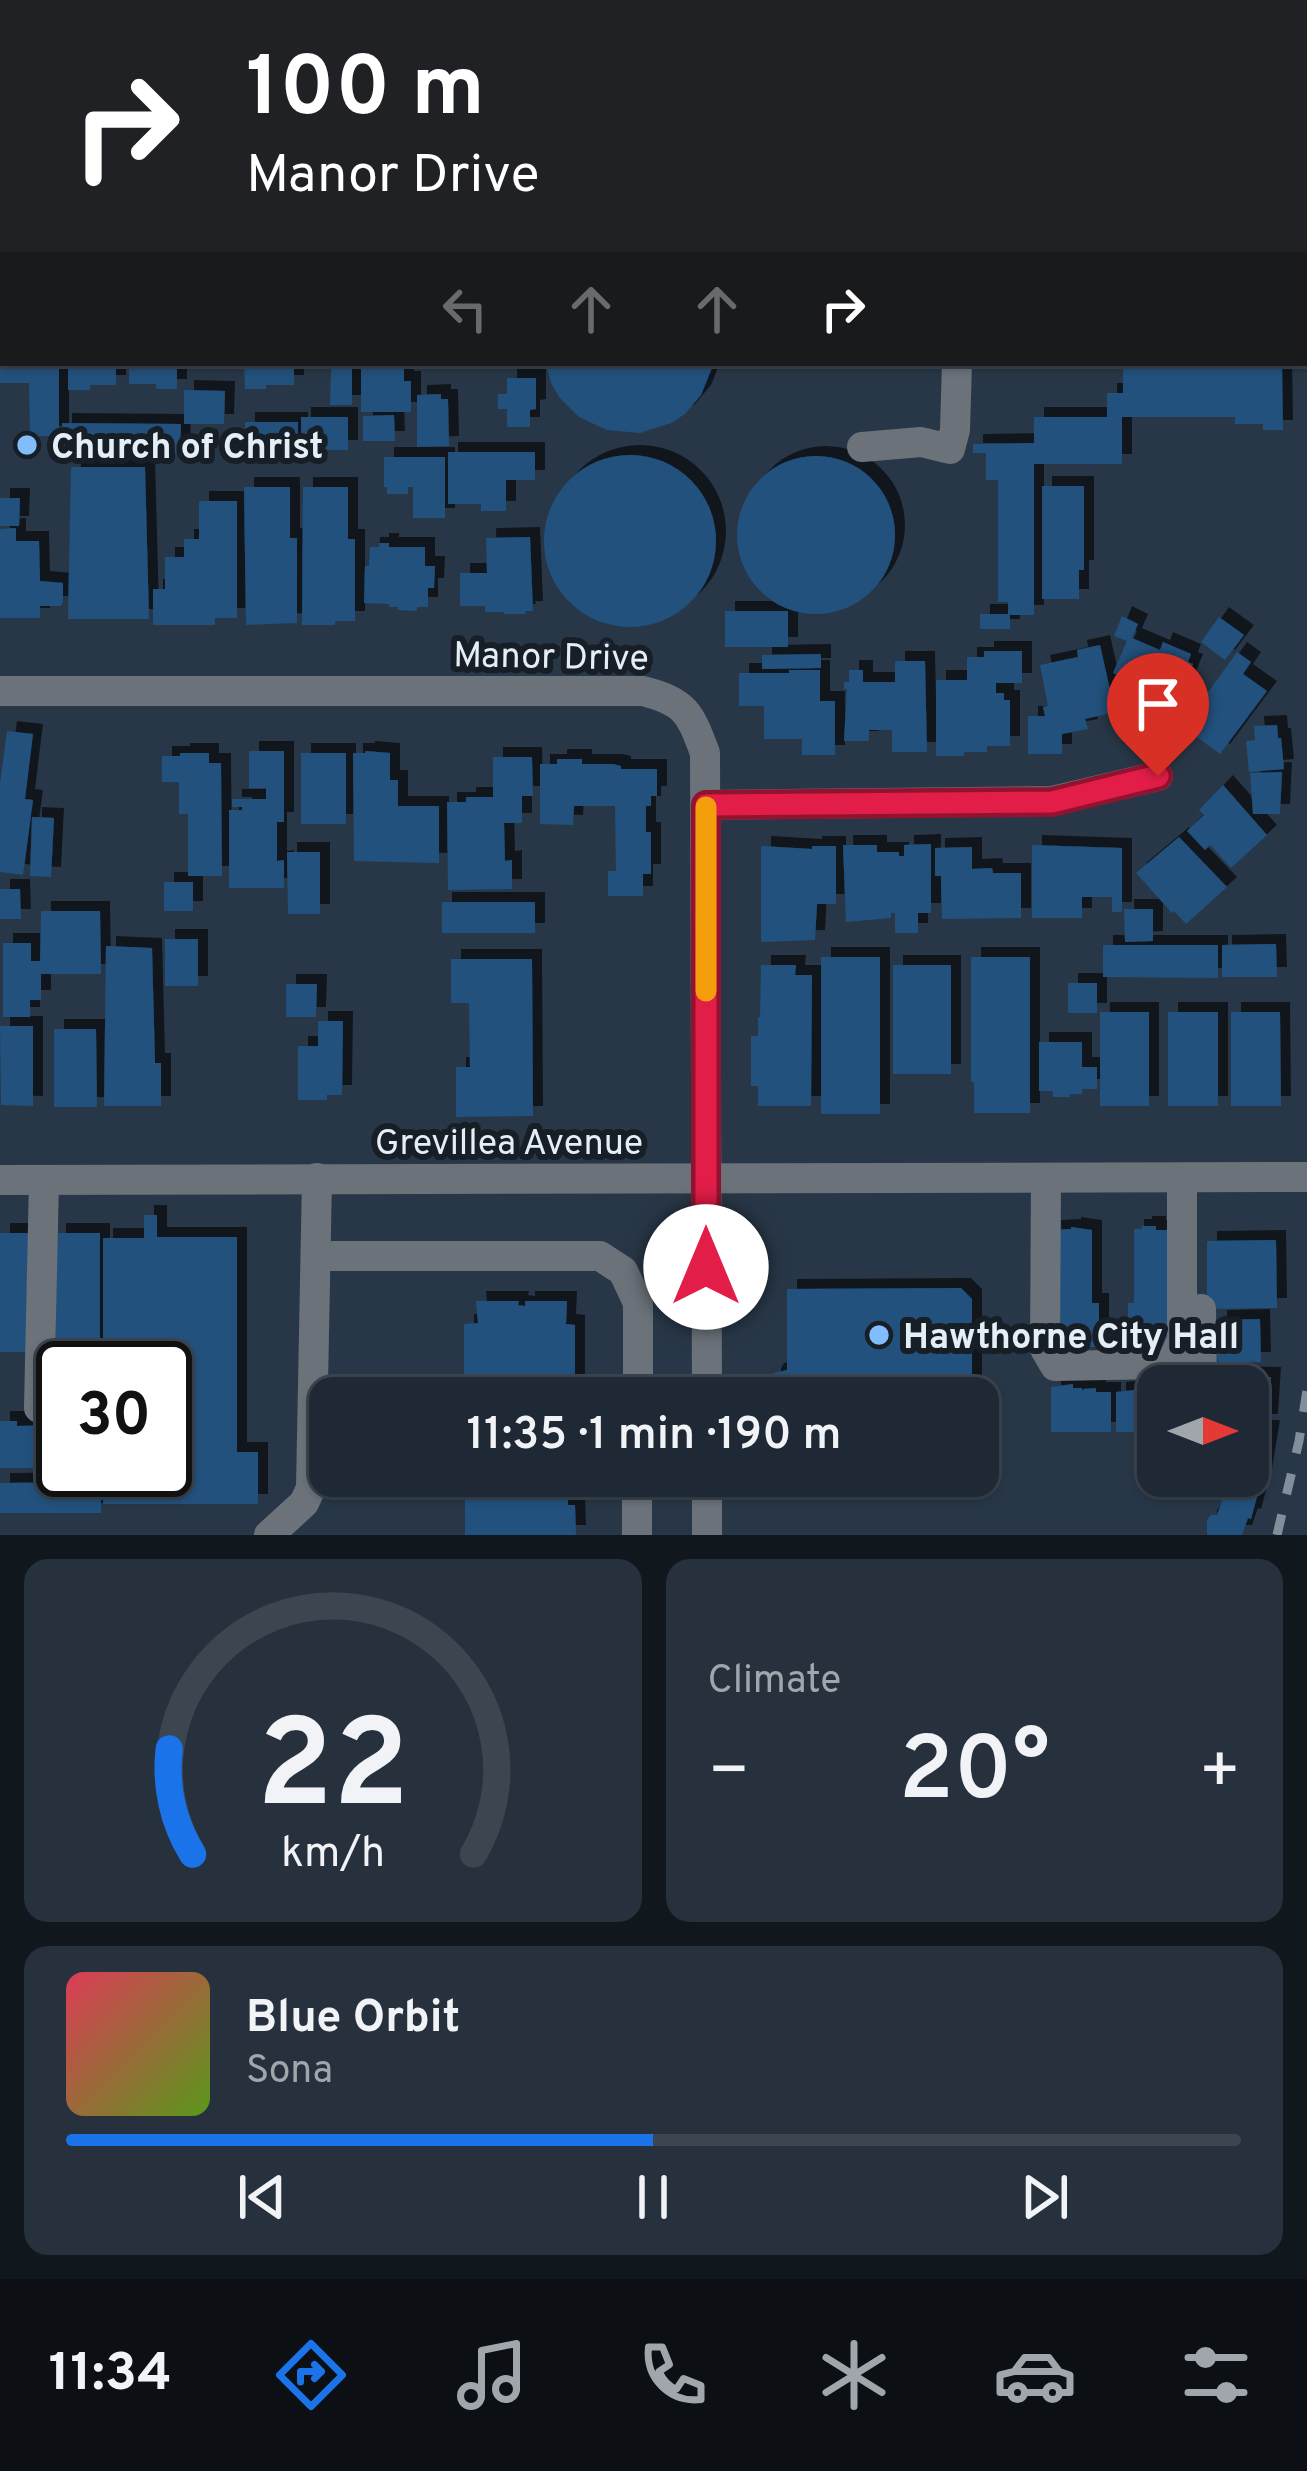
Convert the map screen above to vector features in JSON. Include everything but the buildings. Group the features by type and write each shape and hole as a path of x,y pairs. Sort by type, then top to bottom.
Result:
{"street":[{"path":"862,447 921,442 950,448 956,430 957,366"},
{"name":"Manor Drive","path":"0,691 643,691 672,698 693,721 705,753 706,805"},
{"path":"707,1377 706,805 1052,802 1158,776"},
{"name":"Grevillea Avenue","path":"0,1180 1307,1177"},
{"path":"269,1535 304,1503 311,1488 316,1178"},
{"path":"1046,1178 1045,1349 1055,1366 1162,1364 1174,1357 1182,1340 1192,1178"},
{"path":"1192,1178 1200,1236 1202,1365"},
{"path":"40,1341 44,1180"},
{"path":"316,1256 600,1256 623,1270 638,1303 638,1377"},
{"path":"637,1497 637,1535"},
{"path":"707,1497 707,1535"}],"railway":[{"path":"1277,1535 1307,1390"}],"slow traffic":[{"path":"706,807 706,991"}],"place":[{"name":"Church of Christ","path":"27,445"},
{"name":"Hawthorne City Hall","path":"879,1335"}],"route":[{"path":"706,1267 706,805 1052,802 1158,776"}]}
